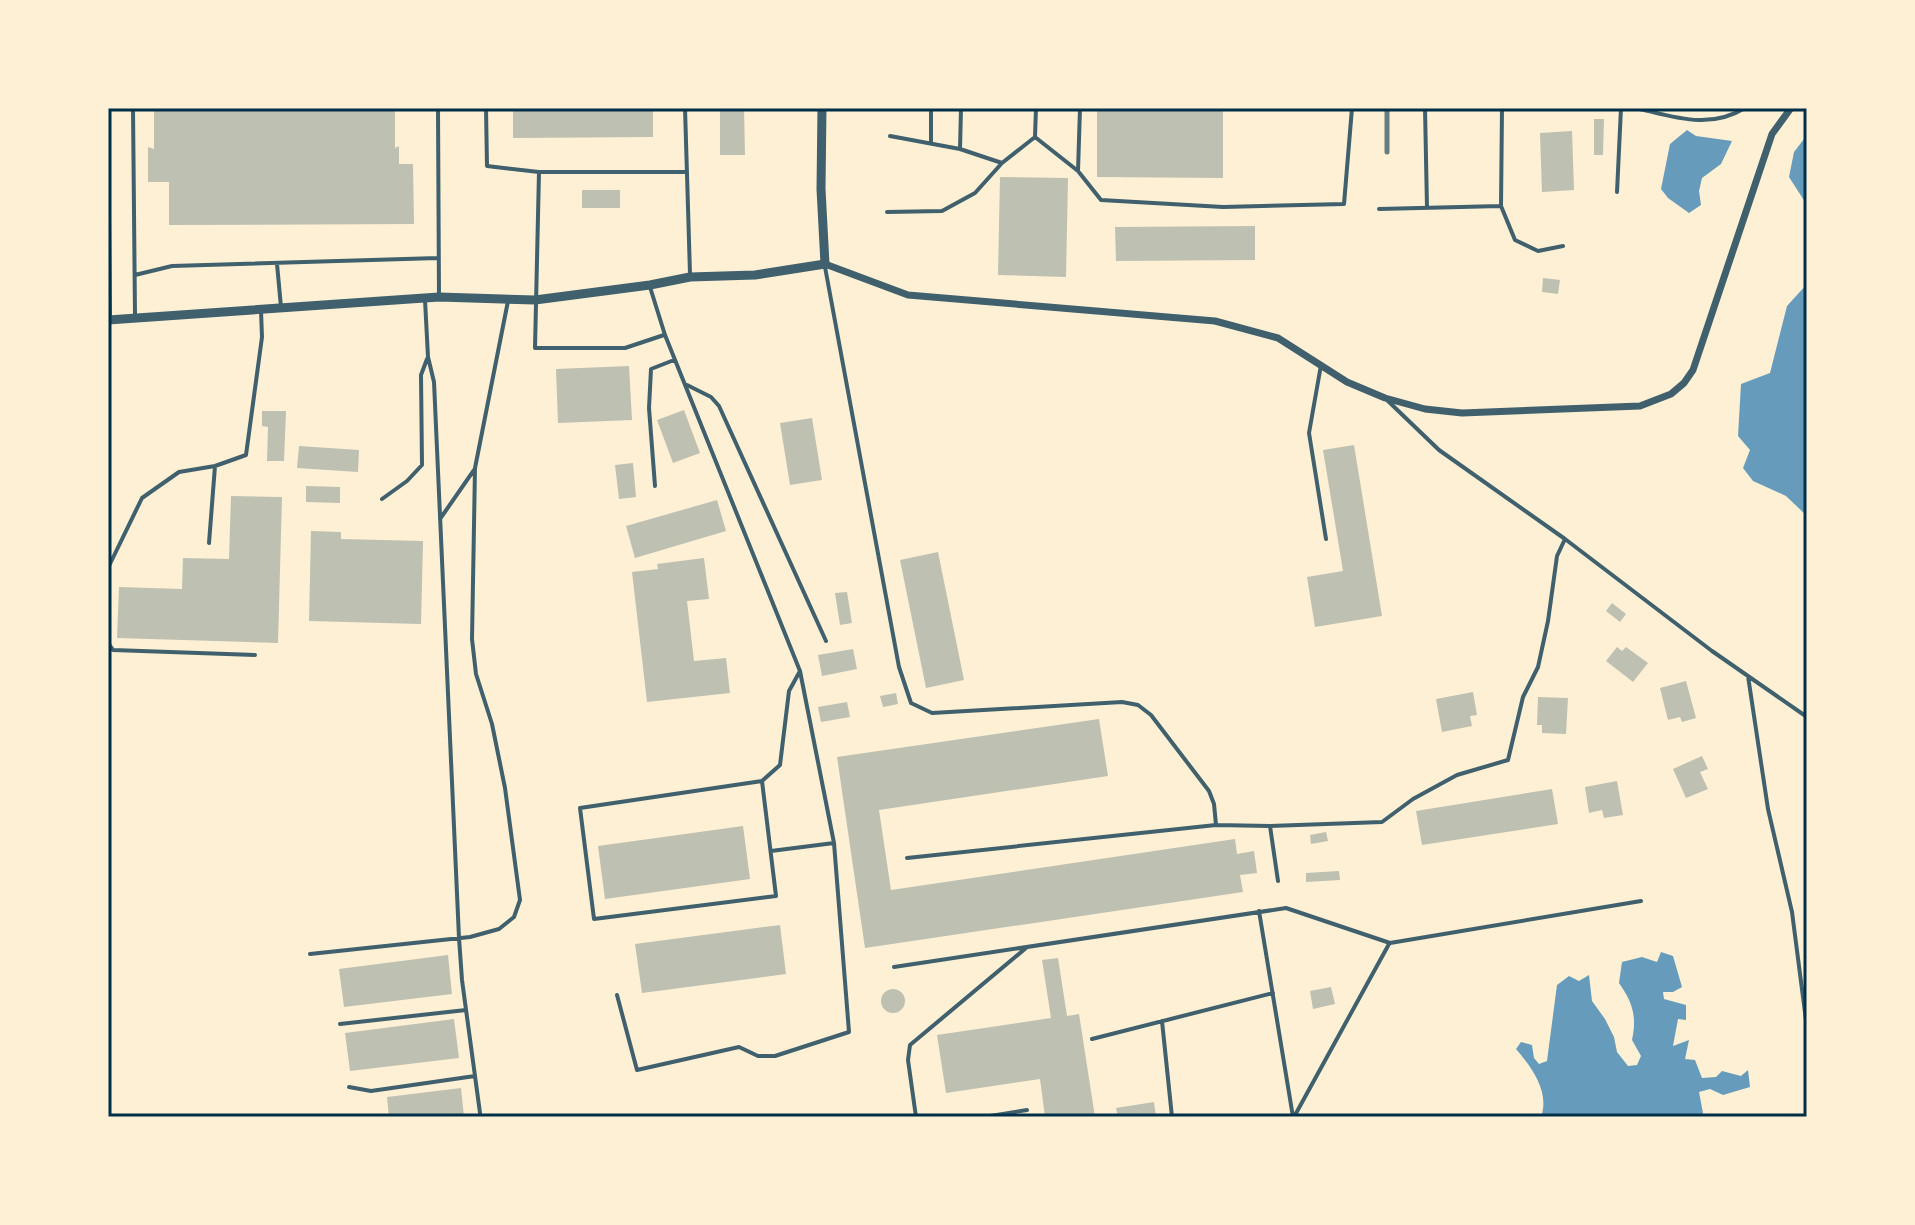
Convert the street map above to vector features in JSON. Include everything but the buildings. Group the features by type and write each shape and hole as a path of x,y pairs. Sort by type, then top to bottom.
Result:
{"street":[{"path":"822,108 821,189 825,264"},
{"path":"109,320 439,297 535,300 690,277 755,275 825,264 908,295 1215,321 1278,338 1347,382 1385,398 1425,409 1462,413 1640,406 1671,394 1684,383 1701,352 1772,134 1791,108"}],"lane":[{"path":"108,108 109,320"},
{"path":"133,108 135,319"},
{"path":"438,108 439,297"},
{"path":"486,108 487,166 539,172 686,172"},
{"path":"685,108 690,277"},
{"path":"931,108 931,143"},
{"path":"960,149 961,108"},
{"path":"887,212 942,211 975,193 1002,163 1035,137 1036,108"},
{"path":"1078,171 1080,108"},
{"path":"1035,137 1078,171 1101,200 1223,207 1344,204 1352,108"},
{"path":"1425,108 1427,208"},
{"path":"1502,108 1501,206 1515,240 1538,251 1563,246"},
{"path":"1617,192 1621,108"},
{"path":"1636,108 1689,120 1724,119 1745,108"},
{"path":"890,136 960,149 1002,163"},
{"path":"539,172 535,348 625,348 665,335"},
{"path":"1379,209 1501,206"},
{"path":"135,275 172,266 438,258"},
{"path":"277,264 281,307"},
{"path":"825,264 899,667 911,703 932,713 1122,702 1138,705 1151,715 1209,791 1216,825"},
{"path":"617,995 637,1070 739,1047 758,1056 775,1056 849,1032 834,843 800,671 674,360 650,285"},
{"path":"425,298 428,357 434,382 459,938 480,1113"},
{"path":"310,954 459,938 499,929 514,917 520,900 505,788 473,651 475,468 509,299"},
{"path":"108,568 142,498 179,472 215,466 246,455 262,337 261,309"},
{"path":"382,499 407,481 422,465 421,375 428,357"},
{"path":"655,486 649,408 651,369 674,360"},
{"path":"1321,365 1309,433 1326,539"},
{"path":"684,384 711,397 719,406 826,641"},
{"path":"1385,398 1439,450 1807,717"},
{"path":"209,543 215,466"},
{"path":"440,519 475,468"},
{"path":"907,858 1216,825 1382,822 1413,799 1457,775 1508,760 1523,697 1538,667 1557,556 1565,539"},
{"path":"108,643 113,650 255,655"},
{"path":"762,781 776,896 594,919 580,808 762,781 780,765 789,691 800,671"},
{"path":"1748,675 1768,809 1792,912 1807,1028"},
{"path":"1270,826 1278,881"},
{"path":"771,851 834,843"},
{"path":"894,967 1286,908 1390,943 1641,901"},
{"path":"1259,911 1294,1117"},
{"path":"1294,1117 1390,943"},
{"path":"916,1117 908,1060 910,1045 1028,946"},
{"path":"1092,1039 1273,993"},
{"path":"340,1024 466,1010"},
{"path":"1162,1021 1172,1117"},
{"path":"349,1087 371,1091 475,1076"},
{"path":"984,1117 1027,1110"}],"water":[{"path":"1687,130 1696,136 1732,141 1721,164 1702,178 1699,191 1701,205 1689,213 1661,189 1670,144"},
{"path":"1807,135 1807,205 1789,177 1794,152"},
{"path":"1807,284 1807,516 1786,496 1753,481 1743,468 1750,450 1738,436 1741,384 1770,373 1787,306"},
{"path":"1661,952 1673,956 1682,987 1673,992 1663,992 1664,999 1686,1005 1686,1020 1678,1019 1673,1046 1689,1040 1685,1059 1695,1060 1702,1078 1716,1077 1722,1071 1741,1076 1748,1070 1750,1087 1723,1095 1710,1089 1699,1092 1703,1113 1700,1117 1541,1117 1541,1090 1533,1072 1516,1049 1521,1042 1532,1045 1534,1058 1539,1064 1547,1061 1557,985 1569,976 1579,981 1589,975 1592,1001 1614,1037 1617,1052 1628,1066 1637,1065 1641,1056 1632,1040 1633,1010 1619,983 1622,962 1642,957 1657,962"}],"railway":[{"path":"1387,108 1387,152"}]}
